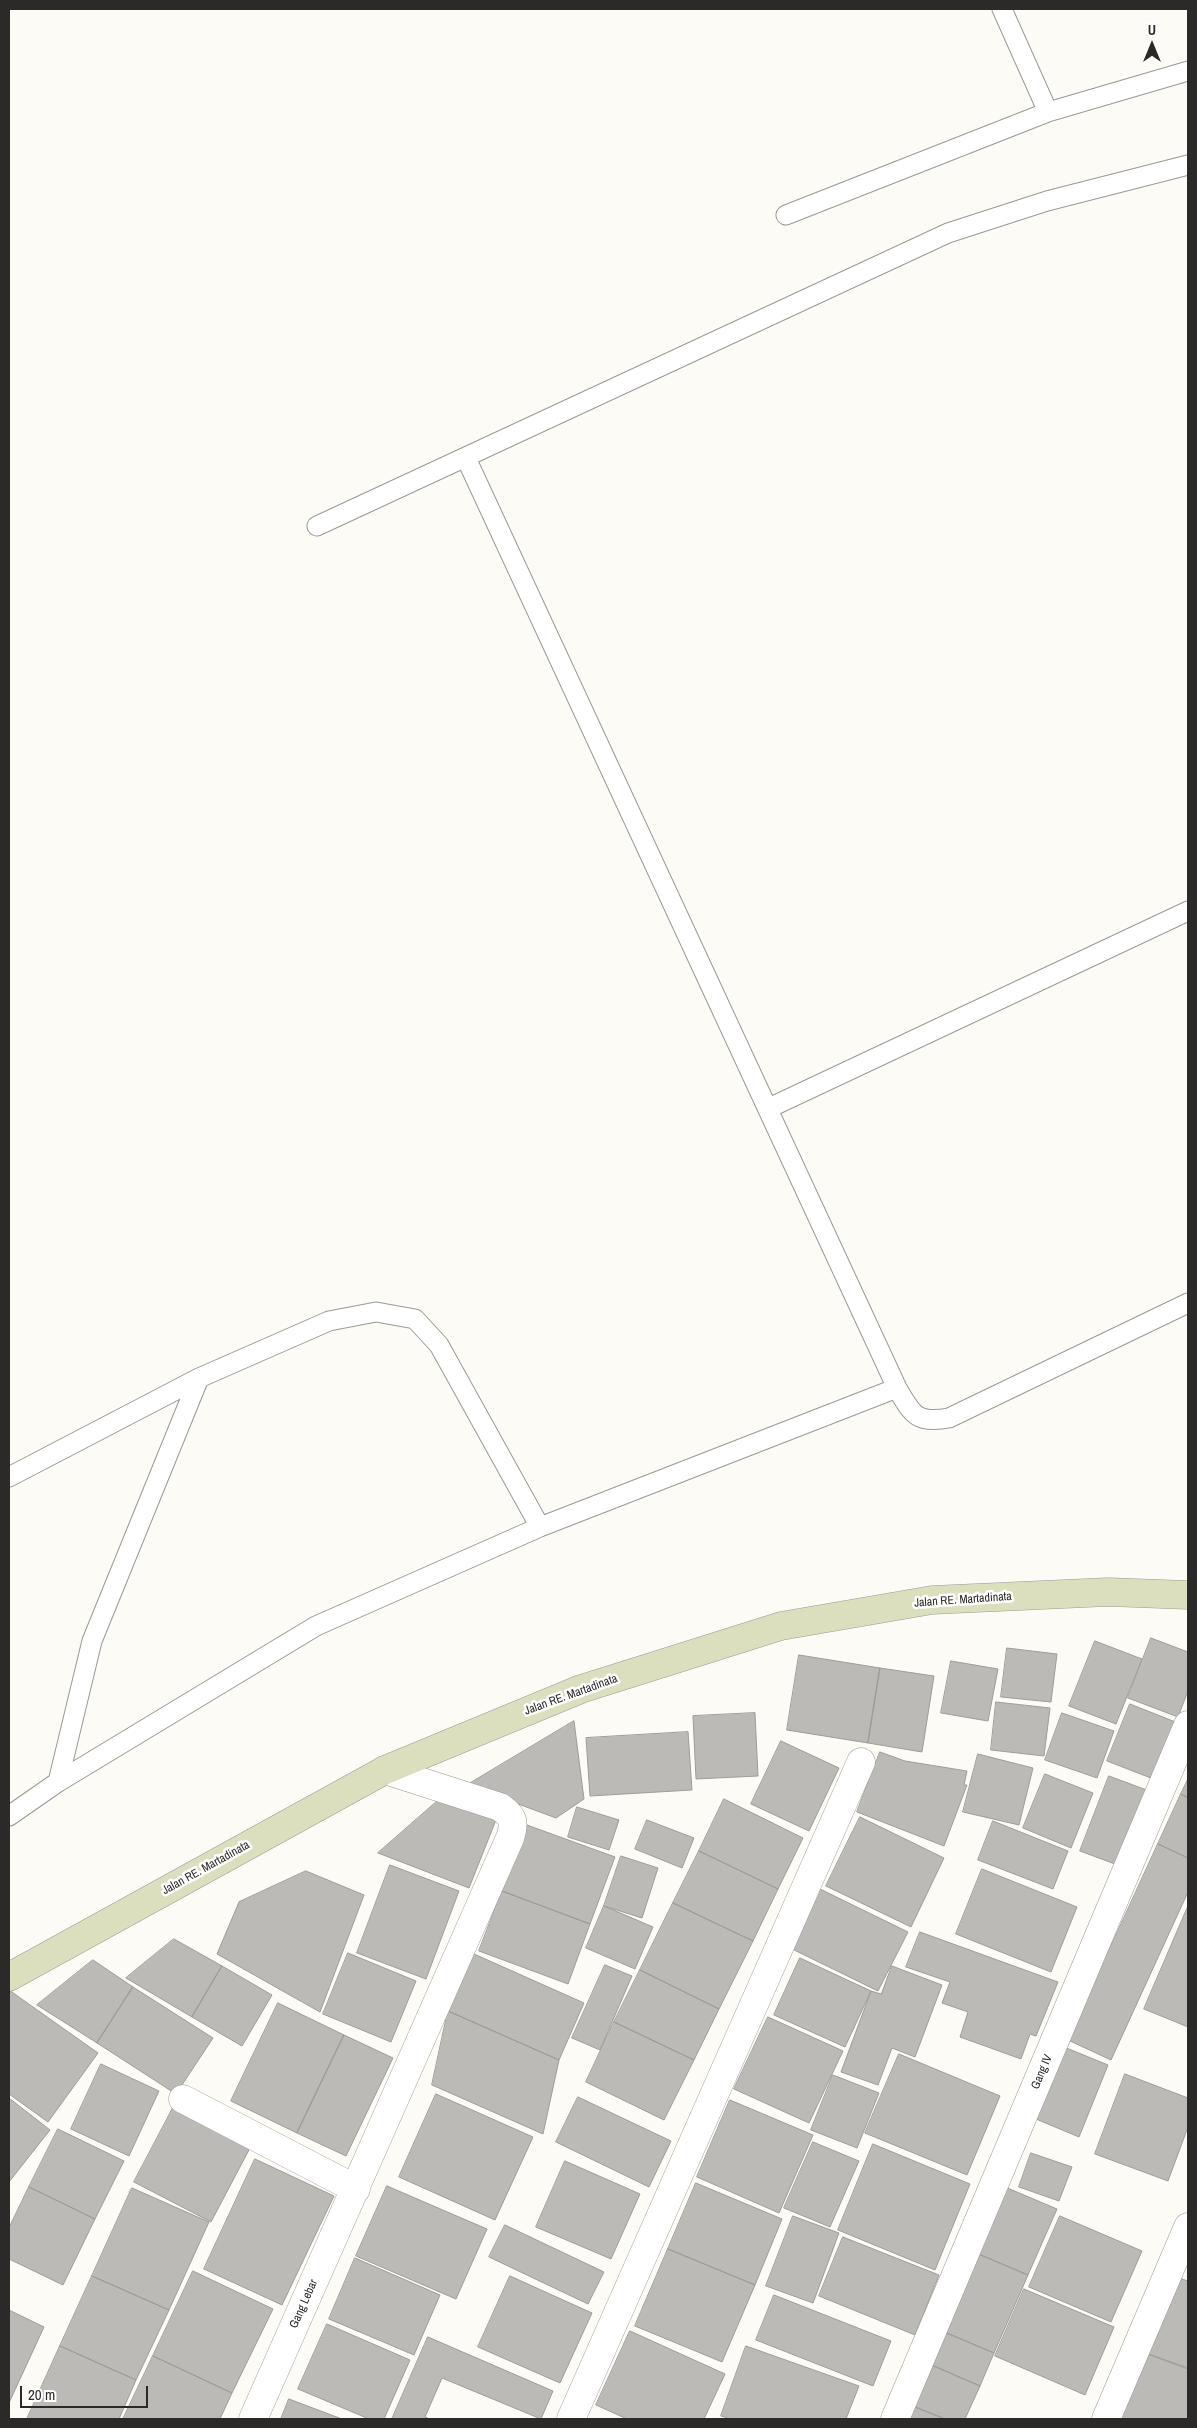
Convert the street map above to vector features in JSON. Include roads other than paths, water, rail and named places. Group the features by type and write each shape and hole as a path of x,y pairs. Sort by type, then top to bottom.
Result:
{"main road":[{"name":"Jalan RE. Martadinata","path":"9,1977 385,1770 581,1689 781,1626 932,1600 1108,1592 1188,1595"}],"street":[{"name":"Gang IV","path":"895,2419 1188,1725"},
{"path":"571,2419 862,1762"},
{"name":"Gang Lebar","path":"253,2419 356,2190 515,1823 511,1815 500,1807 385,1770"},
{"path":"183,2099 356,2190"},
{"path":"1106,2419 1188,2228"}],"lane":[{"path":"1002,9 1048,112"},
{"path":"786,215 1048,112 1188,71"},
{"path":"317,526 948,233 1047,201 1188,165"},
{"path":"466,458 769,1108 897,1388 911,1413 920,1418 934,1420 948,1418 1188,1303"},
{"path":"769,1108 1188,911"},
{"path":"9,1477 199,1378 329,1321 376,1312 415,1319 439,1345 540,1527"},
{"path":"58,1782 92,1641 199,1378"},
{"path":"9,1816 58,1782 316,1626 540,1527 897,1388"}]}
